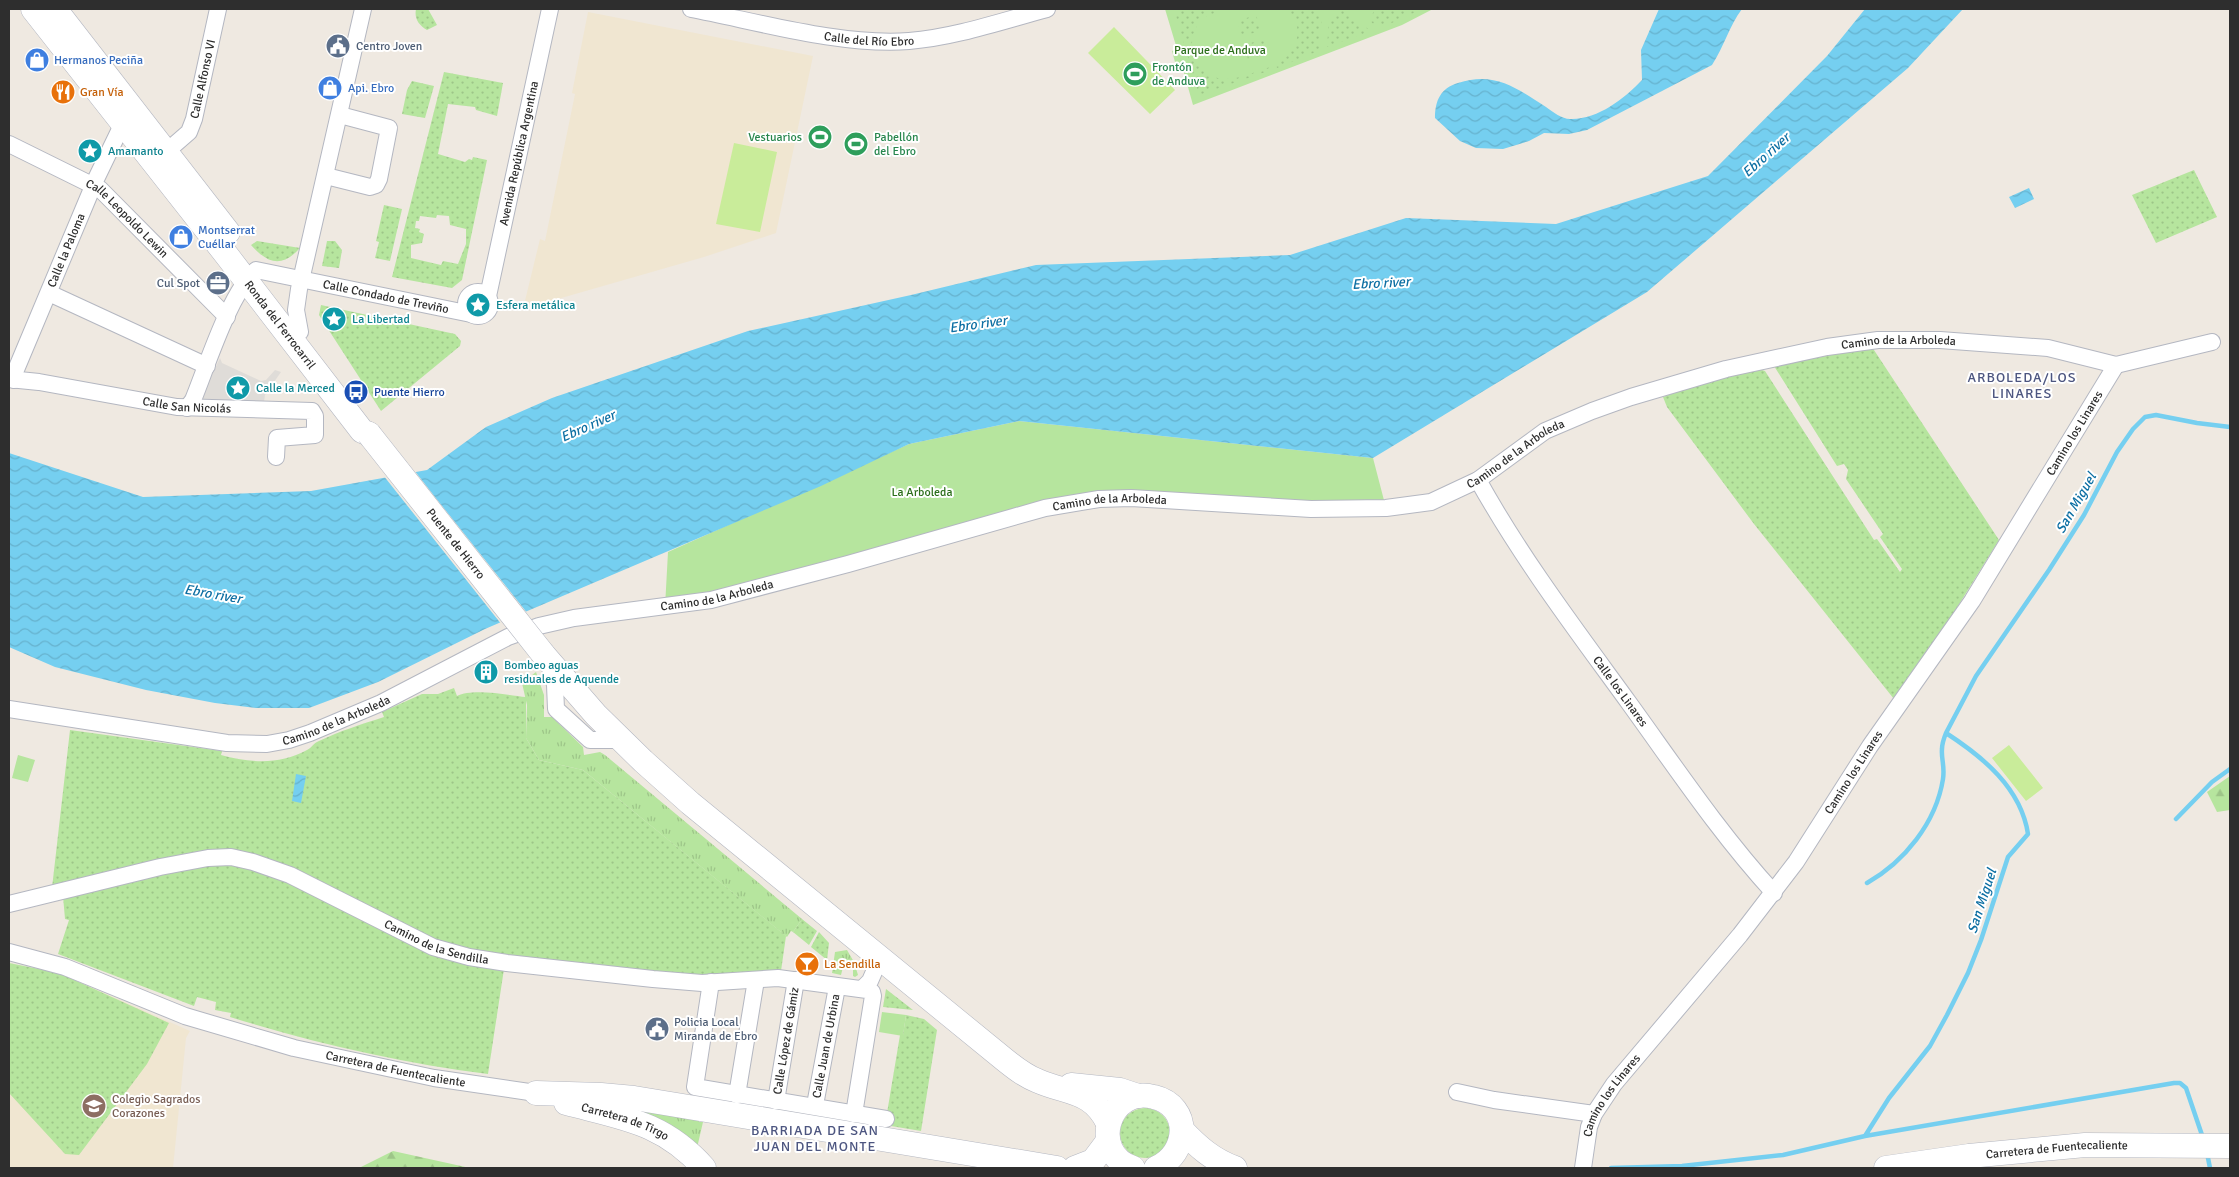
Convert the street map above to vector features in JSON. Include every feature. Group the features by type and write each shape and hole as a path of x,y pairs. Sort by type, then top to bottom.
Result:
{"main road":[{"name":"Ronda del Ferrocarril","path":"34,9 123,123 161,157"},
{"name":"Ronda del Ferrocarril","path":"55,9 362,431 369,434"},
{"name":"Ronda del Ferrocarril","path":"250,275 300,332 362,418 369,434"},
{"name":"Puente de Hierro","path":"369,434 546,658 587,716 621,740 690,803 877,966 1016,1069 1049,1086 1080,1094 1092,1101 1103,1111 1112,1151 1119,1160 1131,1167"},
{"path":"1049,1086 1074,1084 1095,1086 1163,1100 1176,1113 1182,1130 1197,1146 1212,1158 1235,1168"},
{"name":"Carretera de Fuentecaliente","path":"536,1093 614,1096 1057,1168"},
{"name":"Carretera de Tirgo","path":"536,1093 561,1102 648,1125 672,1138 704,1168"},
{"path":"1074,1168 1093,1161 1119,1106 1138,1096"},
{"path":"1157,1168 1168,1162 1176,1153 1181,1142 1182,1130"},
{"name":"Carretera de Fuentecaliente","path":"1886,1168 2043,1148 2126,1144 2213,1145"},
{"path":"1097,1168 1131,1167"}],"street":[{"name":"Calle Alfonso VI","path":"161,157 189,132 192,126 218,9"},
{"path":"300,332 296,310 301,279 363,9"},
{"name":"Avenida República Argentina","path":"471,314 466,307 470,296 477,292 488,296 550,9"},
{"name":"Calle del Río Ebro","path":"691,9 828,36 866,40 909,41 972,29 1047,9"},
{"path":"326,176 373,186 378,182 381,170 389,128 340,115"},
{"name":"Calle la Paloma","path":"11,380 123,123"},
{"name":"Calle Leopoldo Lewin","path":"9,144 100,189 227,317"},
{"path":"187,408 193,400 227,317 250,275"},
{"name":"Calle Condado de Treviño","path":"250,275 301,279 471,314"},
{"path":"49,293 207,366"},
{"name":"Camino de la Arboleda","path":"9,709 252,745 284,742 381,703 508,637 539,626 574,618 711,600 848,564 1045,508 1099,499 1131,498 1311,509 1386,508 1431,502 1478,480 1545,431 1592,411 1631,397 1726,369 1827,347 1878,340 1940,340 2048,348 2116,365 2212,342"},
{"name":"Camino los Linares","path":"1583,1168 1589,1127 1594,1114 1614,1084 1712,970 1774,893 1796,862 1870,746 1972,601 2116,365"},
{"name":"Calle San Nicolás","path":"11,380 39,382 187,408 312,410 315,416 315,434 277,438 276,457"},
{"name":"Calle los Linares","path":"1478,480 1510,537 1545,587 1706,810 1774,893"},
{"path":"546,658 555,686 556,709 565,717 587,716"},
{"path":"565,717 587,716"},
{"name":"Camino de la Sendilla","path":"9,904 160,866 208,858 231,857 253,862 290,875 434,946 469,957 507,964 653,979 711,982 756,980 764,977 862,989"},
{"name":"Carretera de Fuentecaliente","path":"9,952 65,967 185,1016 294,1048 434,1078 536,1093"},
{"path":"854,1114 873,996 872,992 862,989 870,981 877,966"},
{"path":"737,1095 756,980"},
{"name":"Calle López de Gámiz","path":"776,1101 796,980"},
{"path":"711,982 695,1086 737,1095 815,1105 824,1109 886,1119"},
{"name":"Calle Juan de Urbina","path":"815,1105 837,986"},
{"path":"1457,1092 1504,1102 1594,1114"},
{"path":"808,1127 802,1111 815,1105"}],"shaded area":[{"path":"588,12 813,56 776,233 704,257 523,309 540,239 545,241 575,94 572,93"},
{"name":"Calle la Merced","path":"220,358 222,363 261,381 266,380 275,370 281,372 265,395 263,409 196,408"},
{"name":"Colegio Sagrados Corazones","path":"9,963 84,984 190,1031 186,1038 173,1168 9,1168"}],"green space":[{"path":"416,9 428,9 437,25 427,30 424,28 416,19"},
{"name":"Parque de Anduva","path":"1165,9 1433,9 1402,25 1193,105 1182,66 1176,66 1172,51 1177,49"},
{"path":"1174,9 1231,9 1208,16 1196,28 1192,47 1194,57 1206,73 1215,77 1231,79 1270,67 1271,70 1199,95"},
{"path":"1286,9 1311,9 1322,17 1319,49 1277,68 1276,65 1289,54 1297,39 1298,31 1296,24"},
{"path":"1375,9 1422,9 1383,27 1372,23 1370,19"},
{"path":"1342,10 1371,31 1327,47 1329,17"},
{"path":"1256,15 1261,31 1242,36 1237,21"},
{"name":"Frontón de Anduva","path":"1114,27 1175,90 1150,114 1088,53"},
{"path":"1264,39 1268,54 1248,59 1244,45"},
{"path":"444,72 503,83 497,116 476,110 475,107 448,104 438,154 465,162 469,159 472,160 473,157 487,160 462,280 452,288 392,277","holes":["437,215 449,216 450,225 466,229 466,244 458,264 443,261 441,265 411,258 411,245 422,243 424,234 419,232 420,229 415,228 416,221 419,221 420,216 436,218"]},
{"path":"412,81 434,86 425,118 402,114 407,90"},
{"path":"734,143 777,152 760,232 716,224"},
{"path":"2194,170 2217,217 2156,243 2132,195"},
{"path":"384,205 402,209 390,261 375,258 379,242 376,241"},
{"path":"257,241 300,248 287,259 275,261 263,256 251,245"},
{"path":"327,241 335,241 342,250 339,268 322,266"},
{"path":"321,305 455,334 461,341 460,346 381,411 319,315"},
{"path":"1872,347 1999,540 1948,622 1894,699 1754,524 1667,407 1663,397 1713,379 1759,369 1765,371 1874,540 1877,539 1900,572 1902,569 1880,537 1883,534 1846,479 1848,470 1844,464 1837,466 1774,366"},
{"name":"La Arboleda","path":"1019,421 1373,458 1386,508 1099,499 665,607 668,552 909,444"},
{"path":"536,672 544,695 544,717 552,717 583,747 584,755 600,752 605,755 802,919 793,932 791,931 787,937 583,770 539,760 526,738 527,705 522,683"},
{"path":"454,688 457,696 481,692 526,697 526,738 539,760 583,770 786,936 781,971 704,978 455,949 251,856 52,888 70,730 222,751 221,755 243,760 276,760 297,755 327,737 384,717 382,712 422,694 438,694"},
{"path":"2009,745 2043,788 2026,801 1992,758"},
{"path":"18,755 35,760 28,782 12,778"},
{"path":"2230,776 2230,810 2217,812 2207,792"},
{"path":"206,863 251,867 504,969 488,1074 390,1058 326,1044 230,1017 231,1013 215,1010 216,1002 197,997 194,1006 58,954 69,920 65,919 63,896"},
{"path":"802,919 817,931 809,945 793,932"},
{"path":"819,932 829,943 827,960 811,947"},
{"path":"847,950 854,962 858,975 855,977 853,976 853,969 843,967 841,975 832,973 835,952"},
{"name":"Colegio Sagrados Corazones","path":"9,963 59,973 169,1023 147,1064 79,1155 65,1154 9,1093"},
{"path":"886,989 913,1010 883,1007"},
{"path":"882,1012 906,1015 903,1036 879,1032"},
{"path":"906,1015 924,1019 937,1030 921,1131 885,1125 900,1035 903,1035"},
{"path":"610,1103 699,1119 699,1122 703,1122 697,1148"},
{"path":"1140,1108 1150,1108 1163,1115 1170,1128 1170,1138 1163,1151 1150,1158 1140,1158 1131,1154 1124,1147 1120,1138 1120,1128 1124,1119 1131,1112"},
{"path":"393,1151 470,1168 359,1168"}],"water":[{"path":"1659,9 1742,9 1712,65 1587,130 1569,134 1544,133 1529,141 1503,149 1476,148 1460,141 1435,118 1438,100 1447,88 1458,83 1483,79 1505,83 1564,118 1580,118 1600,112 1618,101 1642,80 1641,50"},
{"name":"Ebro river","path":"1865,9 1963,9 1908,68 1647,292 1373,458 1019,421 909,444 821,486 485,629 378,682 309,708 256,708 215,703 146,690 55,667 9,647 9,453 143,497 311,491 427,470 486,427 552,398 748,331 1036,265 1290,255 1406,218 1556,224 1708,176 1827,56"},
{"path":"2029,188 2034,199 2015,208 2009,197"},
{"path":"296,774 306,776 301,803 292,801"}],"pier":[{"path":"414,470 528,614 502,625 383,475"}],"waterway":[{"name":"San Miguel","path":"2203,1138 2186,1088 2180,1083 1865,1136 1889,1098 1930,1046 1947,1015 1968,973 1981,940 2008,857 2028,834 2024,817 2009,788 1986,763 1946,733 1976,676 2049,570 2084,515 2117,452 2133,429 2145,417 2156,415 2230,427"},
{"path":"1867,883 1894,864 1926,826 1939,795 1943,779 1942,747 1946,733"},
{"path":"2176,819 2212,782 2230,769"},
{"path":"1611,1168 1682,1166 1783,1155 1865,1136"},
{"name":"San Miguel","path":"2207,1153 2210,1168"}],"place":[{"name":"Centro Joven","path":"338,46"},
{"name":"Hermanos Peciña","path":"37,60"},
{"name":"Frontón de Anduva","path":"1135,74"},
{"name":"Api. Ebro","path":"330,88"},
{"name":"Gran Vía","path":"63,92"},
{"name":"Vestuarios","path":"820,137"},
{"name":"Pabellón del Ebro","path":"856,144"},
{"name":"Amamanto","path":"90,151"},
{"name":"Montserrat Cuéllar","path":"181,237"},
{"name":"Cul Spot","path":"218,283"},
{"name":"Esfera metálica","path":"478,305"},
{"name":"La Libertad","path":"334,319"},
{"name":"Calle la Merced","path":"238,388"},
{"name":"Puente Hierro","path":"356,392"},
{"name":"Bombeo aguas residuales de Aquende","path":"486,672"},
{"name":"La Sendilla","path":"807,964"},
{"name":"Policia Local Miranda de Ebro","path":"657,1029"},
{"name":"Colegio Sagrados Corazones","path":"94,1106"}],"district":[{"name":"ARBOLEDA/LOS LINARES","path":"2022,386"},
{"name":"BARRIADA DE SAN JUAN DEL MONTE","path":"815,1138"}]}
